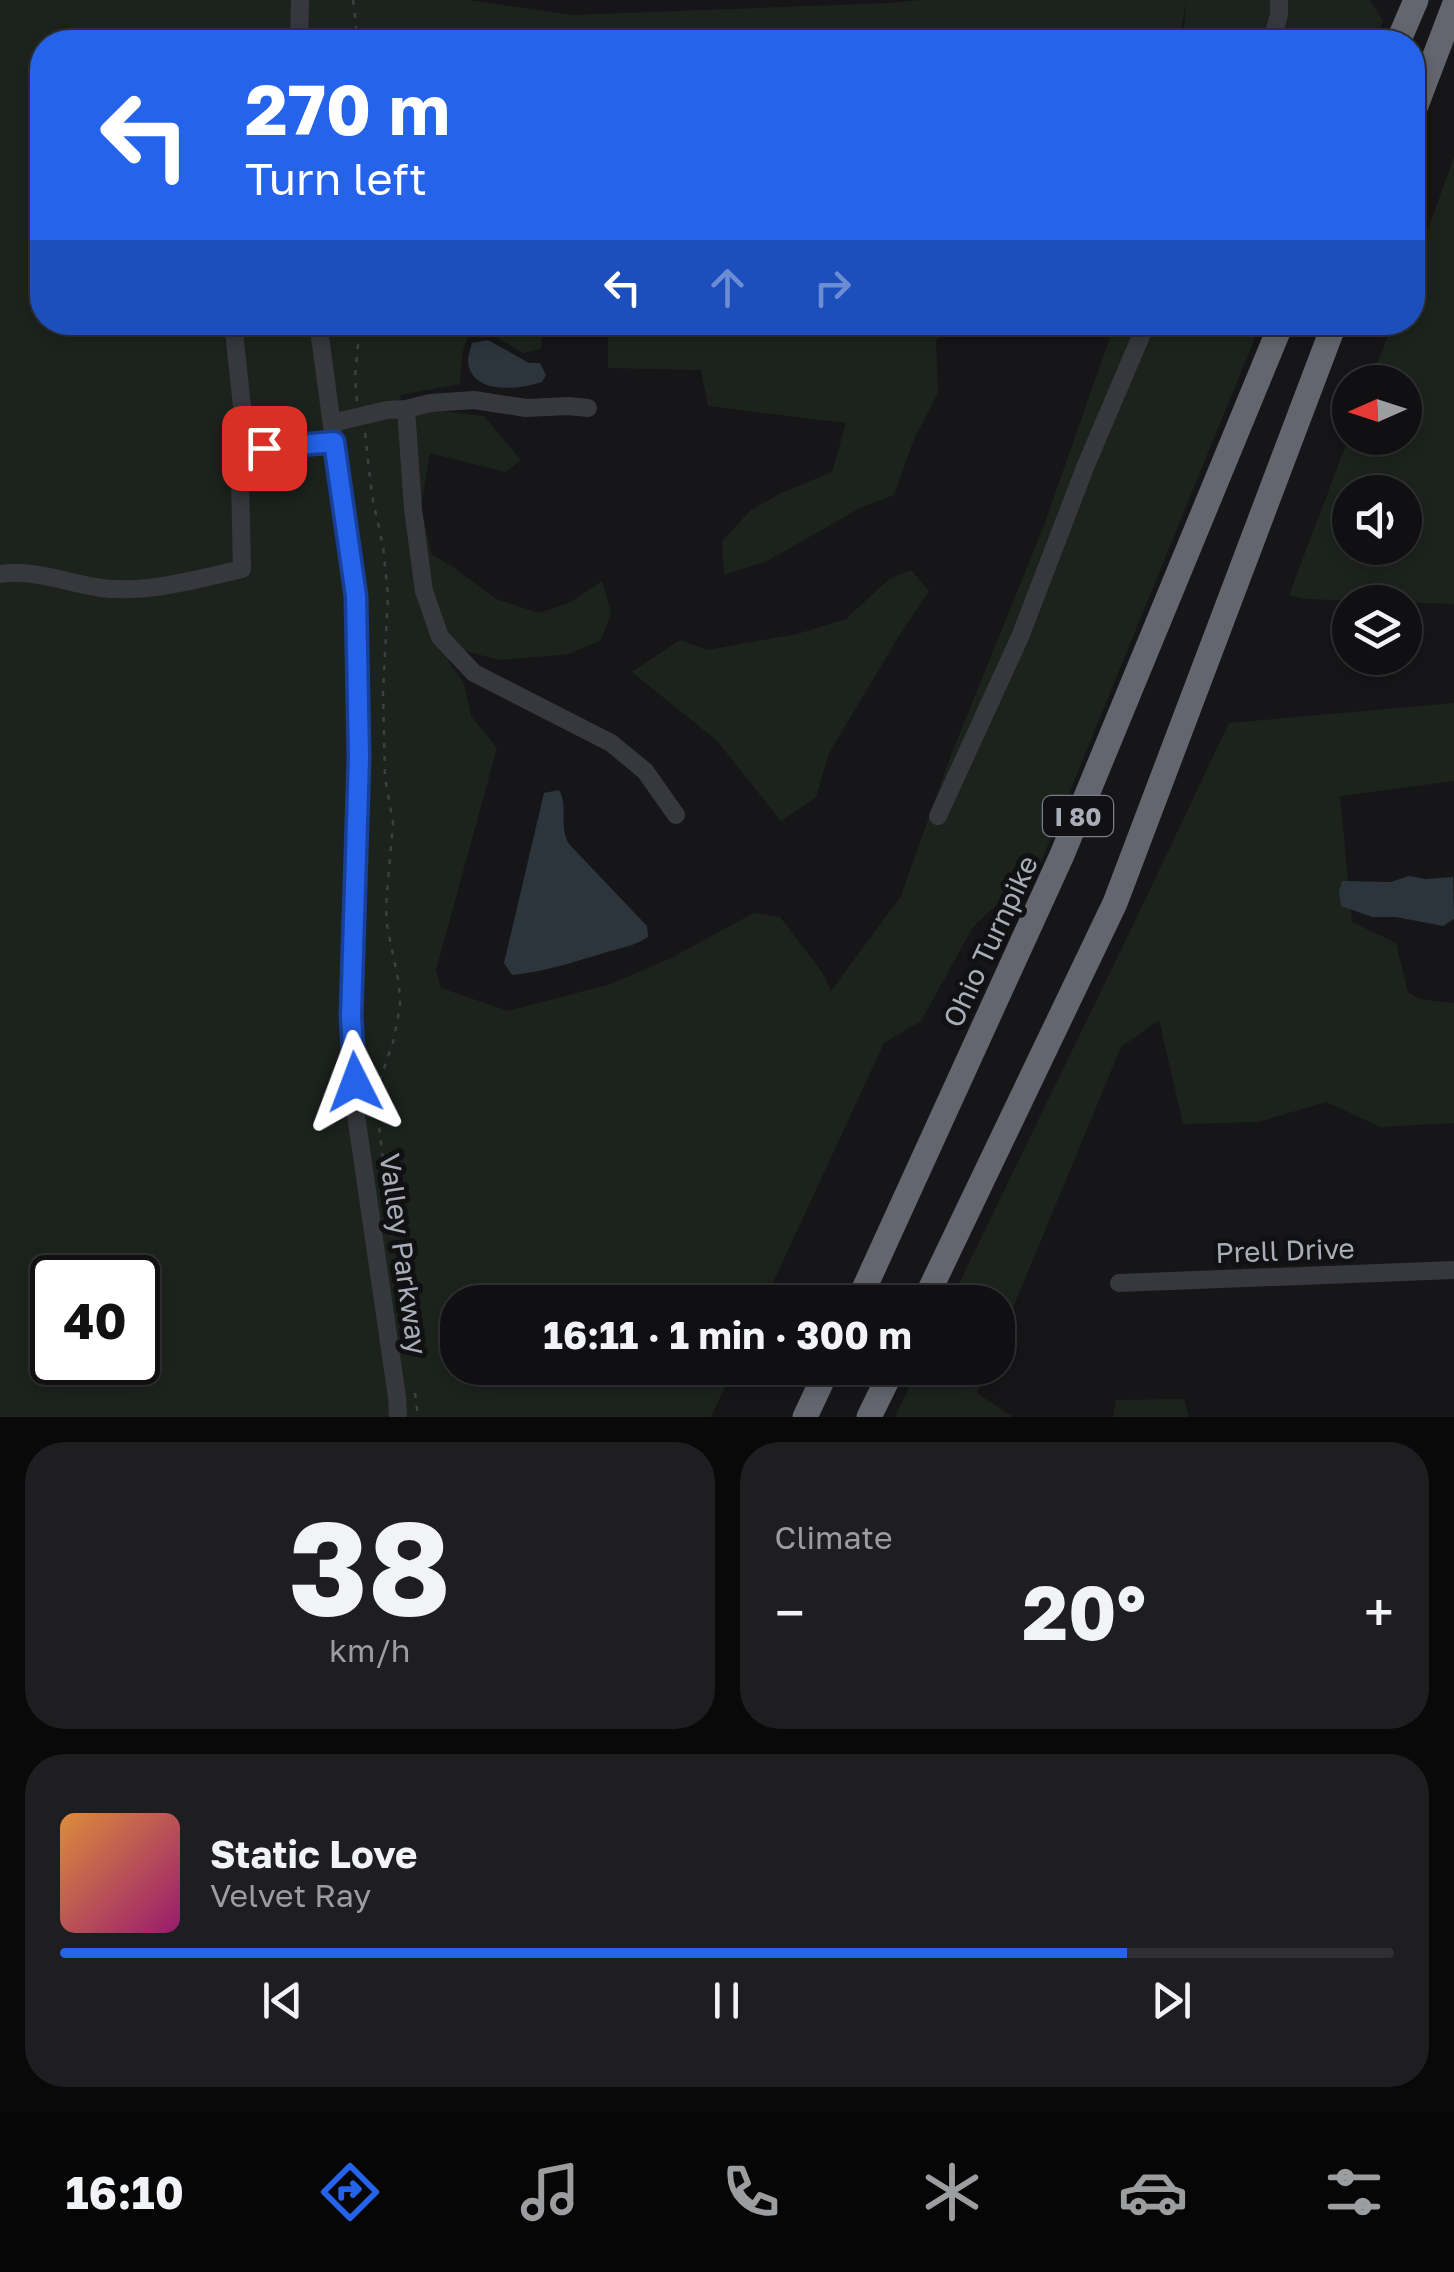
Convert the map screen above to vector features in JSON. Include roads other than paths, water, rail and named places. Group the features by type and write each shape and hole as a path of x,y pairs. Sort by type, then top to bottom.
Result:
{"highway":[{"path":"1403,30 1416,0"},
{"path":"1425,82 1454,6"},
{"name":"Ohio Turnpike","path":"866,1285 1062,854 1277,335"},
{"name":"I 80","path":"932,1285 1115,904 1329,335"},
{"path":"805,1417 820,1385"},
{"path":"870,1417 885,1385"}],"street":[{"path":"299,30 300,0"},
{"path":"1275,30 1279,0"},
{"path":"0,574 21,571 105,589 150,587 242,570 240,480 246,444 234,335"},
{"name":"Valley Parkway","path":"320,335 356,596 359,758 351,1016 356,1115 398,1417"},
{"path":"938,816 1020,637 1141,335"},
{"path":"246,444 264,448 333,433 361,417 430,403 474,400 526,408 588,408"},
{"path":"406,409 424,591 440,637 474,673 611,743 644,771 676,815"},
{"name":"Prell Drive","path":"1119,1284 1454,1270"}]}
